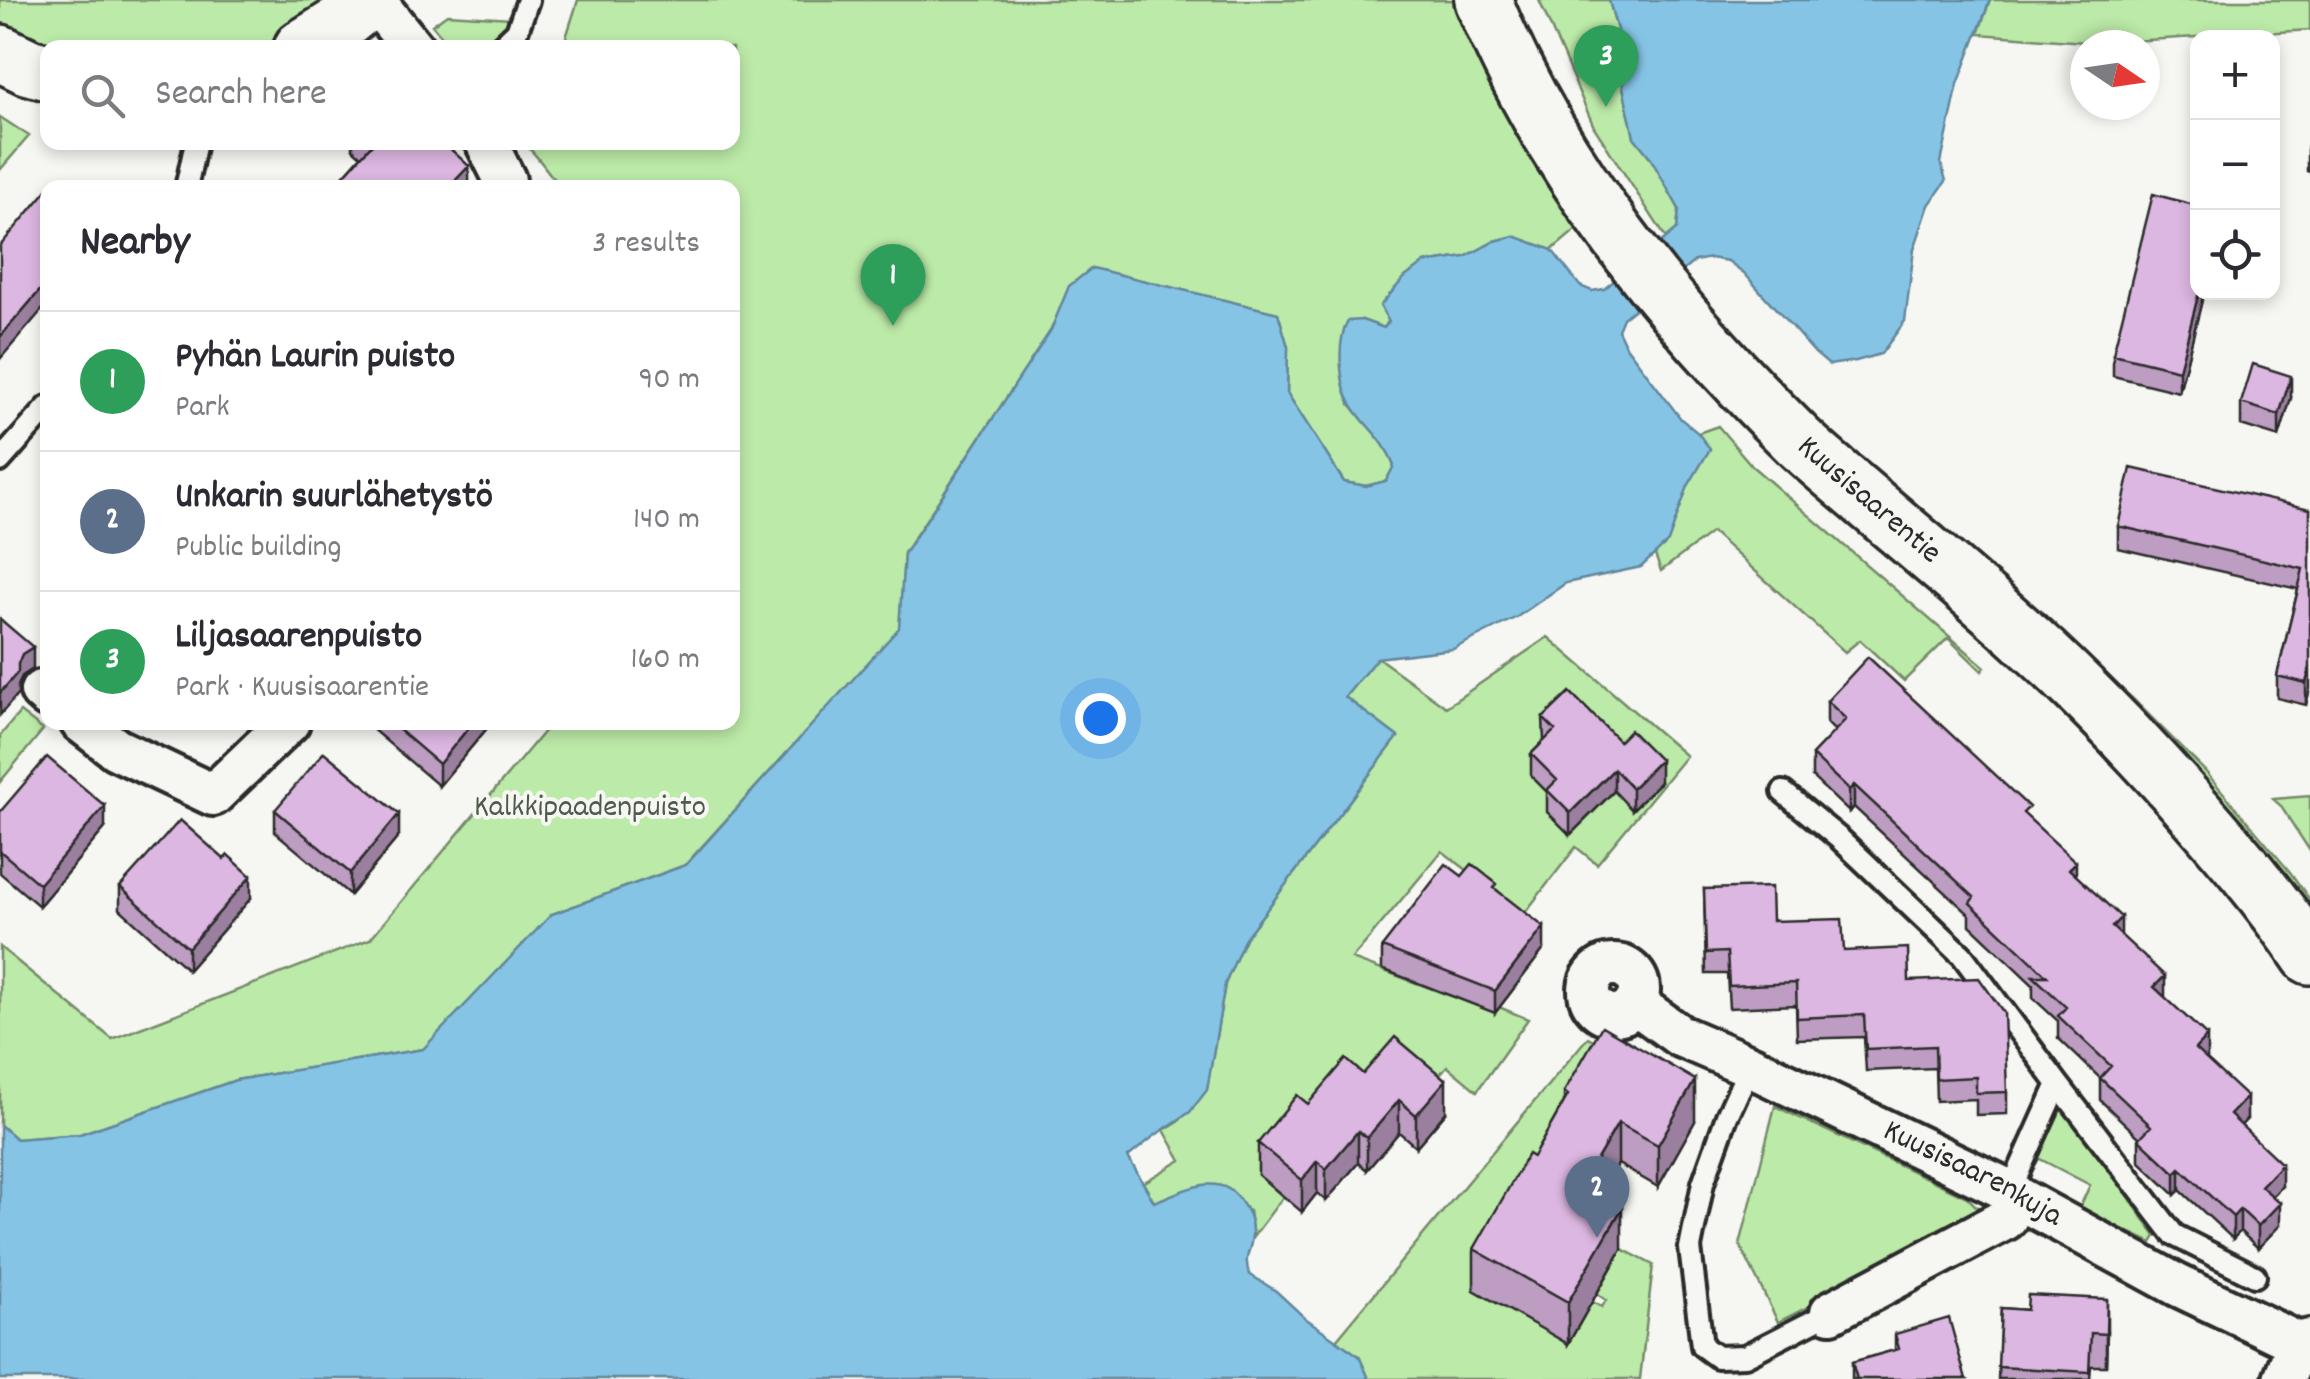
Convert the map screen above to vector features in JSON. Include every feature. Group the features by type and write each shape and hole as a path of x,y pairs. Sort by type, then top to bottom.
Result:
{"main road":[{"path":"315,40 372,0"},
{"name":"Kuusisaarentie","path":"1482,0 1548,131 1627,251 1671,306 1801,444 2030,641 2132,742 2222,841 2310,956"},
{"path":"0,53 40,70"}],"street":[{"path":"372,0 406,40"},
{"path":"490,150 505,180"},
{"path":"91,730 116,749 213,795 281,730"},
{"name":"Kuusisaarenkuja","path":"1636,1004 1680,1036 1750,1066 2014,1195 2298,1354"},
{"path":"1831,1312 2006,1218 2014,1195"}],"lane":[{"path":"507,40 517,31 528,0"},
{"path":"188,180 194,150"},
{"path":"0,461 40,416"},
{"path":"1783,792 1842,840 1962,955 2174,1235 2255,1276"},
{"path":"1750,1066 1703,1183 1690,1248 1702,1346 1717,1356 1745,1356 1831,1312"},
{"path":"2014,1195 2058,1084"}],"green space":[{"path":"0,0 345,0 319,20 281,40 40,40 40,45 0,28"},
{"name":"Kalkkipaadenpuisto","path":"578,0 1457,0 1584,223 1552,250 1514,236 1465,257 1425,263 1384,328 1362,320 1350,404 1387,447 1394,466 1386,481 1366,486 1344,482 1287,393 1288,347 1278,313 1092,268 1069,287 1051,330 904,553 900,628 685,865 552,914 424,1049 236,1080 80,1134 16,1139 0,1125 0,947 112,1039 370,939 545,730 740,730 740,180 556,180 531,150 740,150 740,40 565,40"},
{"path":"1539,0 1609,0 1624,56 1623,87 1634,137 1679,209 1677,229 1666,238 1594,127"},
{"path":"1990,0 2310,0 2310,30 2190,30 2190,37 2160,39 2160,30 2070,30 2070,41 1978,34"},
{"path":"447,14 512,18 491,40 445,40 432,25"},
{"path":"0,117 29,136 0,170"},
{"path":"1718,426 1753,467 1985,667 1982,671 1948,638 1904,681 1860,640 1845,652 1712,532 1661,571 1655,555 1687,437"},
{"path":"1969,553 2132,698 2205,771 2310,900 2310,920"},
{"path":"1548,637 1686,756 1597,864 1576,847 1524,914 1442,851 1352,959 1494,1012 1499,1007 1528,1019 1477,1091 1447,1066 1424,1093 1258,1174 1283,1197 1253,1237 1249,1211 1154,1202 1143,1183 1181,1160 1164,1130 1180,1120 1207,1089 1225,984 1245,938 1398,737 1345,697 1377,657 1446,707"},
{"path":"20,712 43,730 0,782 0,736"},
{"path":"2310,796 2310,851 2273,799"},
{"path":"1588,1037 1611,1050 1592,1302 1602,1307 1606,1300 1597,1294 1622,1249 1653,1265 1640,1379 1369,1379 1359,1356 1336,1340"},
{"path":"2063,1105 2156,1236 2152,1243 2079,1209 2090,1185 2038,1158"},
{"path":"1775,1106 1967,1197 1977,1207 1975,1218 1778,1322 1740,1245"}],"water":[{"path":"1609,0 1990,0 1958,84 1941,163 1946,181 1929,205 1914,249 1905,321 1881,354 1829,365 1744,273 1728,261 1710,258 1695,261 1623,318 1618,330 1625,345 1681,419 1710,449 1688,486 1668,542 1641,567 1566,583 1517,617 1453,649 1377,658 1345,697 1398,737 1245,938 1225,984 1207,1090 1190,1112 1128,1157 1154,1202 1211,1184 1231,1191 1243,1204 1251,1222 1249,1274 1359,1356 1369,1379 0,1379 0,1125 16,1139 80,1134 236,1080 423,1049 552,914 686,865 899,628 904,554 1051,330 1069,286 1092,268 1278,313 1288,347 1287,393 1344,482 1366,486 1386,481 1394,466 1390,456 1353,407 1342,377 1341,352 1348,321 1362,320 1384,328 1389,322 1380,306 1405,277 1425,263 1465,257 1514,236 1552,250 1580,286 1592,291 1604,289 1677,229 1679,209 1634,137 1623,87 1624,56"}],"building":[{"path":"367,150 452,150 469,166 456,180 340,180"},
{"path":"2153,194 2190,204 2190,300 2197,300 2179,370 2113,354"},
{"path":"40,198 40,290 0,337 0,246"},
{"path":"2253,364 2291,376 2279,415 2241,403"},
{"path":"2131,468 2310,509 2310,667 2306,683 2277,676 2303,569 2118,526"},
{"path":"0,619 33,647 22,654 18,672 0,693"},
{"path":"1868,657 2029,807 2023,813 2076,862 2069,869 2121,917 2112,927 2165,976 2154,987 2207,1036 2195,1049 2247,1097 2230,1115 2282,1164 2261,1186 2280,1203 2258,1226 2240,1209 2233,1217 2180,1168 2175,1173 2139,1139 2151,1126 2100,1078 2111,1066 2058,1016 2066,1007 2033,976 2047,976 1970,903 1974,897 1854,785 1849,790 1812,755 1846,719 1827,701"},
{"path":"1570,692 1619,741 1630,730 1660,760 1632,788 1614,769 1570,813 1547,790 1557,780 1531,754 1555,730 1543,718"},
{"path":"399,730 467,730 439,764"},
{"path":"324,752 399,814 350,873 275,810"},
{"path":"47,757 105,806 39,884 0,851 0,812"},
{"path":"180,820 224,859 228,855 251,876 188,948 120,887"},
{"path":"1446,864 1462,876 1472,864 1497,884 1494,888 1544,927 1495,991 1382,947"},
{"path":"1771,887 1772,921 1842,919 1844,951 1908,948 1909,981 1979,978 2004,1013 2007,1092 1976,1093 1976,1077 1936,1079 1935,1046 1866,1049 1864,1015 1797,1018 1796,983 1729,986 1727,952 1706,953 1704,889"},
{"path":"1602,1026 1695,1080 1658,1145 1618,1123 1582,1185 1622,1208 1568,1302 1474,1249 1528,1154 1533,1157"},
{"path":"1395,1037 1446,1080 1416,1115 1399,1100 1367,1138 1358,1131 1326,1169 1317,1161 1302,1180 1258,1143 1297,1095 1308,1104 1346,1059 1363,1074"},
{"path":"2028,1295 2107,1299 2106,1334 2091,1333 2089,1372 1998,1367 2001,1308 2027,1310"},
{"path":"1949,1318 1966,1379 1857,1379 1852,1362 1899,1349 1895,1334"}],"place":[{"name":"Liljasaarenpuisto","path":"1606,107"},
{"name":"Pyhän Laurin puisto","path":"893,326"},
{"name":"Unkarin suurlähetystö","path":"1597,1238"}]}
